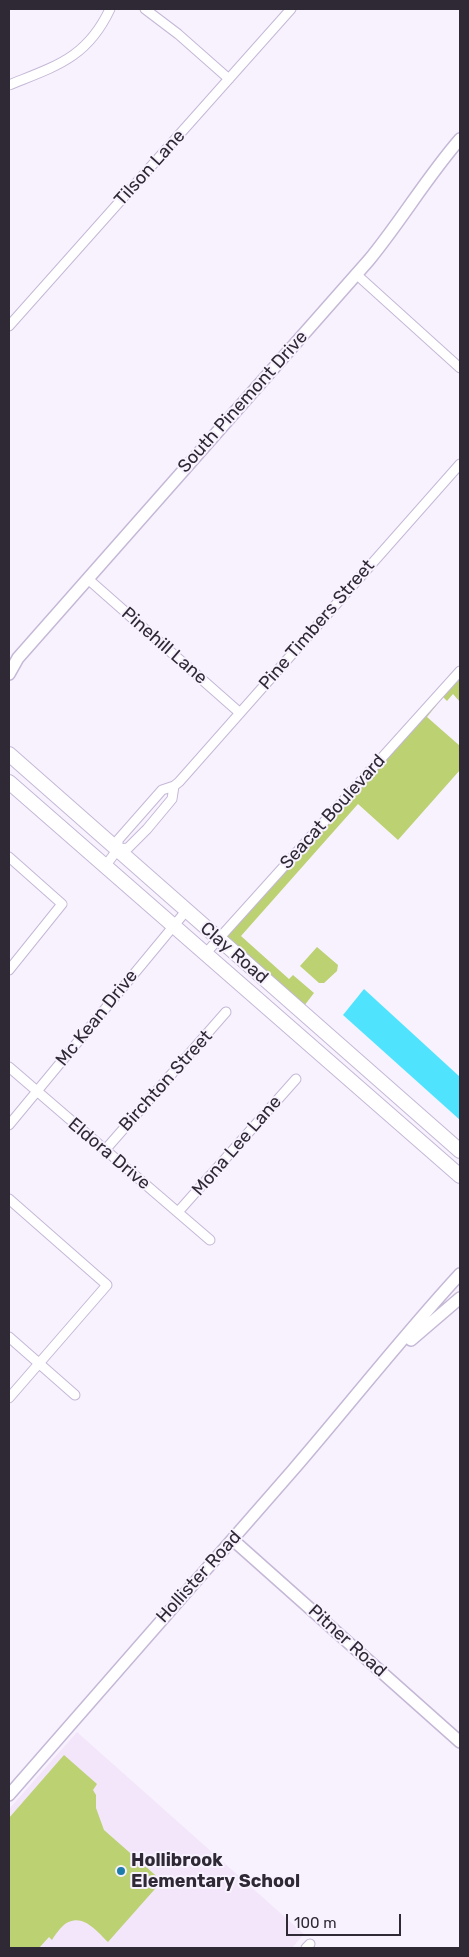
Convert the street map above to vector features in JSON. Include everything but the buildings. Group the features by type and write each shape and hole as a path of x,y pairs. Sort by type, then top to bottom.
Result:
{"main road":[{"name":"Clay Road","path":"9,754 460,1151"},
{"name":"Clay Road","path":"9,782 460,1176"},
{"path":"296,1032 308,1018"},
{"path":"422,1142 433,1128"}],"street":[{"path":"9,85 54,67 79,52 97,32 110,9"},
{"path":"145,9 178,34 229,79"},
{"name":"Tilson Lane","path":"9,326 291,9"},
{"name":"South Pinemont Drive","path":"9,674 13,661 88,579 395,228 444,157 460,139"},
{"path":"356,274 460,368"},
{"name":"Pine Timbers Street","path":"106,865 118,850 118,840 162,790 174,786 460,464"},
{"name":"Pinehill Lane","path":"88,579 240,713"},
{"name":"Seacat Boulevard","path":"206,954 460,671"},
{"name":"Pine Timbers Street","path":"118,850 128,848 147,829 172,799 174,786"},
{"path":"9,857 62,904 9,968"},
{"name":"Mc Kean Drive","path":"9,1125 186,911"},
{"name":"Birchton Street","path":"105,1150 226,1012"},
{"name":"Eldora Drive","path":"9,1067 210,1240"},
{"name":"Mona Lee Lane","path":"178,1212 296,1079"},
{"path":"9,1199 107,1285 9,1398"},
{"name":"Hollister Road","path":"9,1795 233,1540 388,1359 429,1308 460,1274"},
{"path":"451,1284 460,1294"},
{"name":"Hollister Road","path":"388,1359 460,1298"},
{"path":"9,1336 75,1395"},
{"name":"Pitner Road","path":"233,1540 460,1742"}],"shaded area":[{"name":"Hollibrook Elementary School","path":"77,1732 304,1934 292,1948 9,1948 9,1809"}],"green space":[{"path":"460,676 460,702 453,694 447,701 443,697 427,717 460,746 460,770 398,840 358,804 241,936 289,979 293,975 314,993 304,1006 226,937"},
{"path":"317,947 338,965 337,971 324,983 319,983 300,966"},
{"path":"64,1755 97,1784 93,1790 96,1795 96,1808 104,1830 162,1881 108,1942 89,1924 77,1920 65,1924 52,1940 49,1937 39,1948 9,1948 9,1818"}],"water":[{"path":"364,989 460,1077 460,1120 343,1015"}],"place":[{"name":"Hollibrook Elementary School","path":"121,1871"}]}
